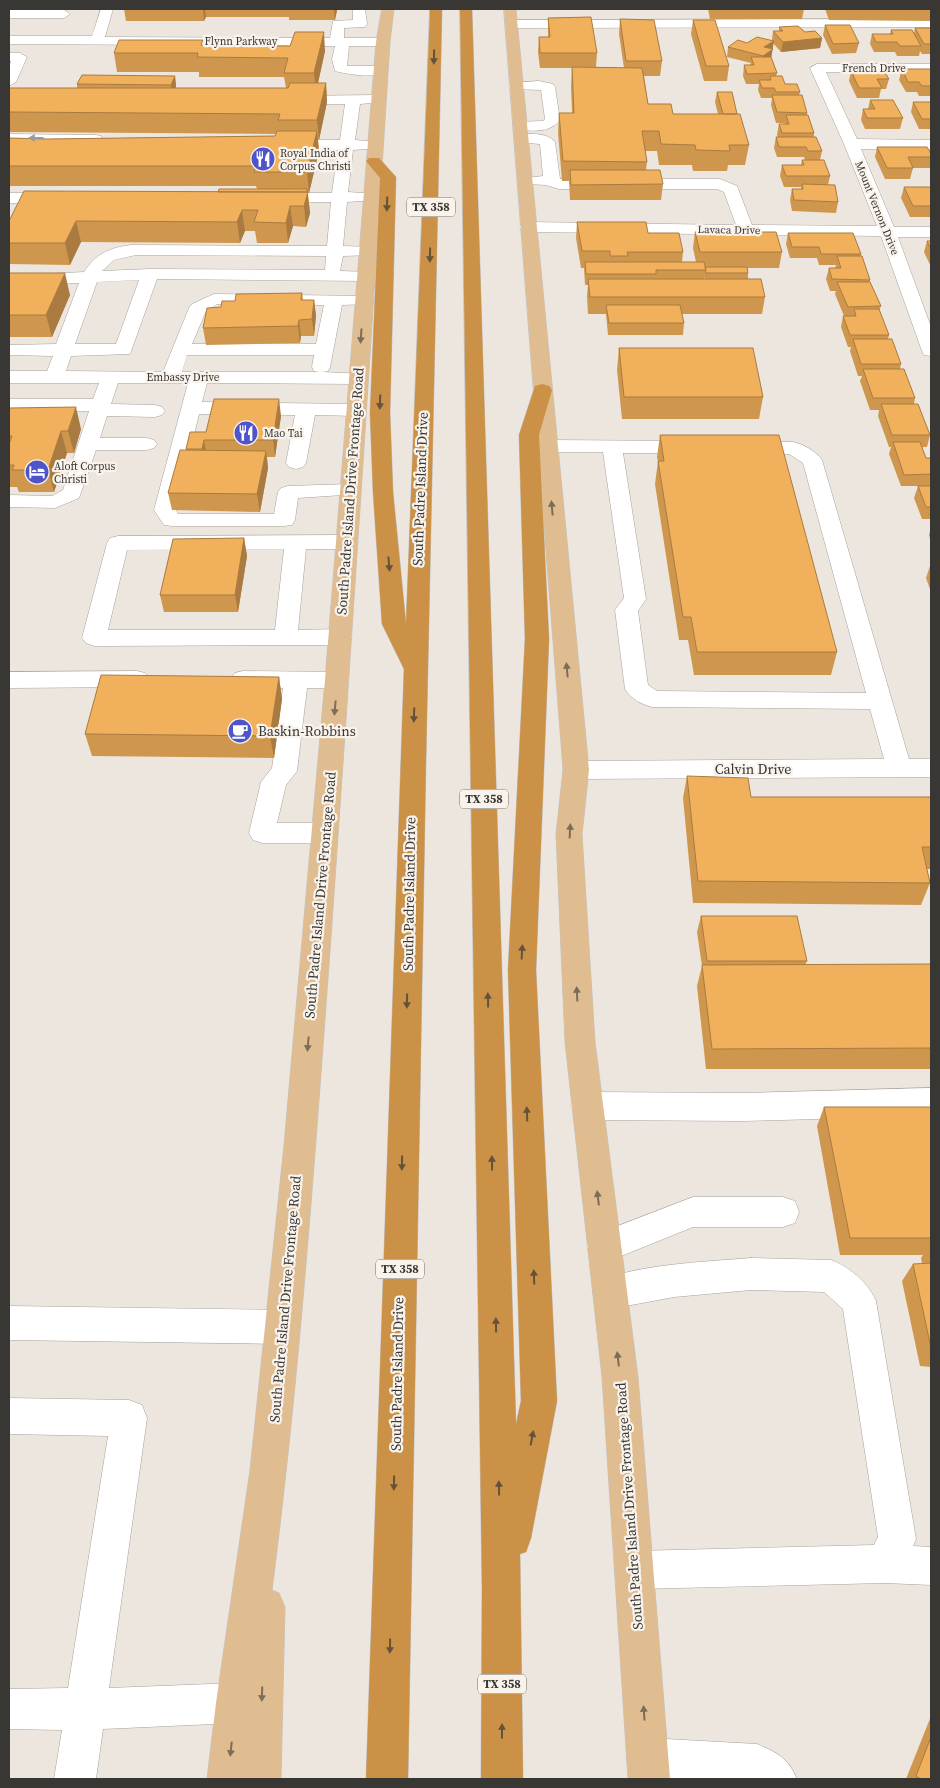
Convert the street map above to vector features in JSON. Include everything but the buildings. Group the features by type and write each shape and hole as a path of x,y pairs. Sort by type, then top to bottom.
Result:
{"highway":[{"name":"South Padre Island Drive","path":"386,1779 436,9"},
{"name":"TX 358","path":"466,9 502,1589 502,1779"},
{"path":"374,153 388,177 380,413 385,520 394,624 416,669"},
{"path":"502,1589 539,1401 522,970 537,639 529,435 542,390"}],"main road":[{"name":"South Padre Island Drive Frontage Road","path":"228,1779 236,1703 269,1470 300,1145 337,680 378,100 388,9"},
{"name":"South Padre Island Drive Frontage Road","path":"514,14 516,86 576,770 569,834 580,1042 620,1377 648,1769"},
{"path":"260,1779 269,1470"}],"street":[{"path":"97,40 107,9"},
{"path":"359,9 360,24 333,24 340,42 340,68 352,71 381,70"},
{"path":"815,9 820,23"},
{"path":"667,10 671,23"},
{"path":"697,10 701,23"},
{"path":"9,14 63,16"},
{"path":"514,14 671,23 931,23"},
{"path":"9,24 63,16"},
{"path":"63,16 56,40 60,49 64,52 199,53"},
{"path":"119,53 147,24"},
{"name":"Flynn Parkway","path":"9,40 383,42"},
{"path":"237,41 234,46 239,50 238,56"},
{"path":"266,58 273,41"},
{"path":"9,57 20,57 9,82"},
{"name":"French Drive","path":"817,68 931,68"},
{"name":"Mount Vernon Drive","path":"817,68 852,144 888,232 930,348"},
{"path":"516,86 539,85 548,87 553,120 520,132"},
{"path":"274,100 378,100"},
{"path":"332,276 339,197 353,100"},
{"path":"520,132 547,142 552,179 549,181"},
{"path":"9,138 107,145 9,151"},
{"path":"267,145 346,144 374,153"},
{"path":"852,144 931,144"},
{"path":"524,181 549,181 564,184 720,184 731,189 746,230"},
{"path":"257,198 371,197"},
{"path":"9,198 75,198"},
{"name":"Lavaca Drive","path":"528,227 931,232"},
{"path":"55,377 89,277 101,260 109,255 136,250 367,251"},
{"path":"9,350 123,350 150,274"},
{"path":"9,281 150,274 365,276"},
{"path":"171,377 198,308 214,299 364,300"},
{"path":"319,378 334,300"},
{"path":"180,350 325,349"},
{"name":"Embassy Drive","path":"9,377 358,378"},
{"path":"9,501 55,502 72,494 110,377"},
{"path":"199,377 165,510 172,520 284,520 288,492 351,490"},
{"path":"15,413 33,420 38,405 155,411"},
{"path":"191,408 356,410"},
{"path":"296,464 306,409"},
{"path":"88,444 147,444"},
{"path":"547,446 793,448 812,460 900,768"},
{"path":"612,446 636,599 626,610 637,689 652,699 881,701"},
{"path":"340,637 94,638 118,543 347,542"},
{"path":"286,637 296,543"},
{"path":"9,680 160,679"},
{"path":"218,680 337,680"},
{"path":"296,680 284,771 274,782 262,833 324,833"},
{"name":"Calvin Drive","path":"576,770 931,768"},
{"path":"587,1106 744,1108 931,1102"},
{"path":"604,1248 693,1212 783,1212"},
{"path":"610,1293 674,1281 751,1274 831,1276 859,1301 897,1539 885,1564"},
{"path":"9,1322 282,1327"},
{"path":"9,1416 129,1418 76,1779"},
{"path":"634,1570 885,1564 931,1566"},
{"path":"9,1709 87,1709 236,1703"},
{"path":"648,1769 757,1764 776,1779"}],"place":[{"name":"Royal India of Corpus Christi","path":"263,159"},
{"name":"Mao Tai","path":"246,433"},
{"name":"Aloft Corpus Christi","path":"37,472"},
{"name":"Baskin-Robbins","path":"240,731"}]}
